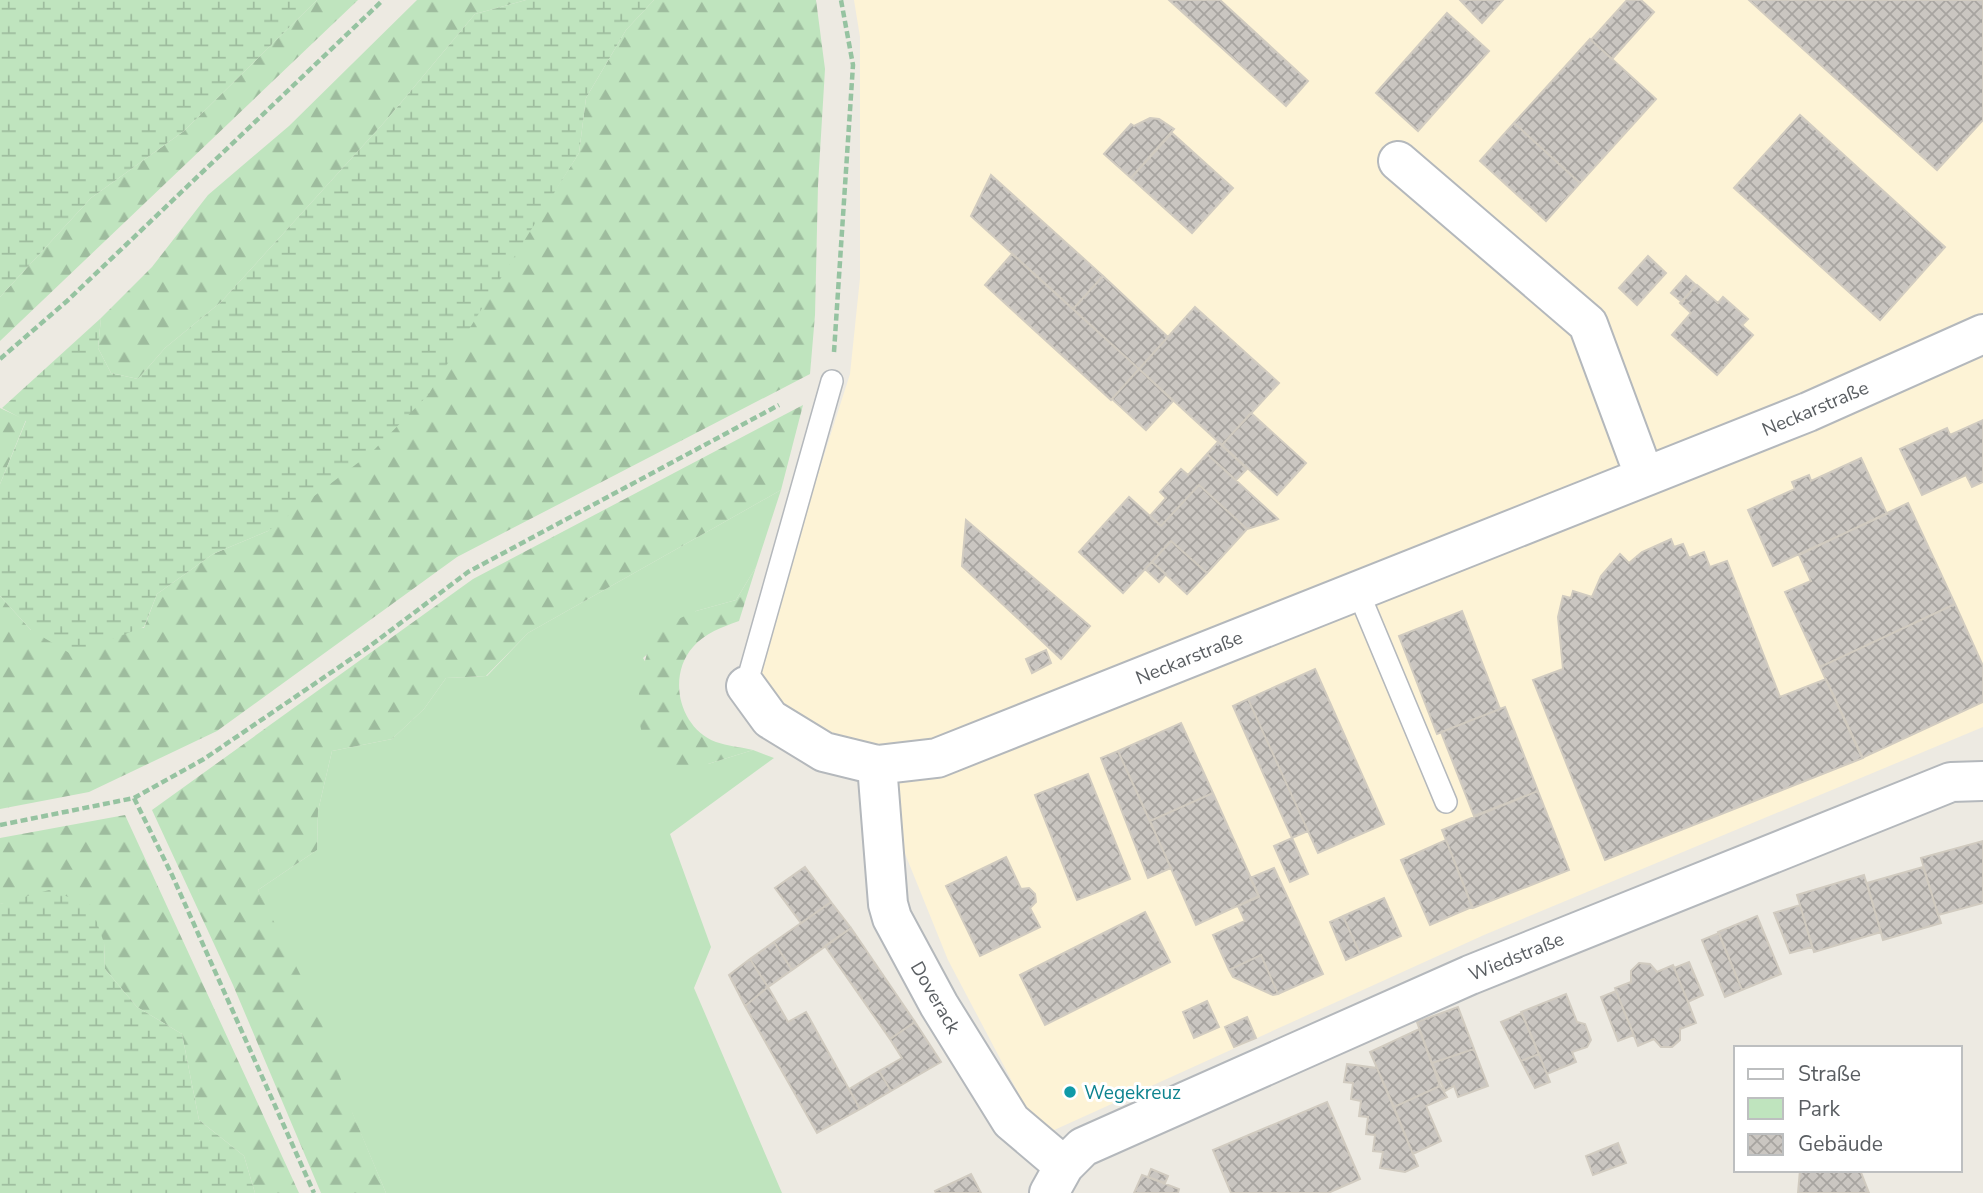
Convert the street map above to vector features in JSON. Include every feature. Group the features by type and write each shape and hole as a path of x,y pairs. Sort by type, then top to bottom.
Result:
{"street":[{"path":"1398,161 1588,324 1644,475"},
{"name":"Neckarstraße","path":"746,686 771,719 824,752 877,765 937,758 1808,412 1983,334"},
{"name":"Doverack","path":"877,765 888,904 892,918 939,1005 1011,1121 1056,1180"},
{"name":"Wiedstraße","path":"1056,1180 1083,1147 1470,975 1951,782 1983,782"}],"lane":[{"path":"746,686 832,381"},
{"path":"1357,589 1447,802"}],"path":[{"path":"0,359 67,301 383,0"},
{"path":"832,381 853,65 841,0"},
{"path":"0,825 134,798 205,759 370,646 468,572 779,405"},
{"path":"134,798 314,1193"}],"shaded area":[{"path":"854,0 1983,0 1983,727 1484,935 1041,1136 948,960 872,772 746,699 850,374 860,278 860,37"}],"green space":[{"path":"0,0 317,0 184,131 91,198 0,297"},
{"path":"317,0 358,0 0,341 0,297 91,198 184,131"},
{"path":"417,0 526,0 475,14 389,117 221,302 165,348 138,379 111,373 98,348 101,318 152,267 208,195 289,126"},
{"path":"526,0 654,0 626,30 586,98 579,153 428,395 371,453 268,531 213,554 157,594 144,627 71,654 31,630 0,596 0,484 26,421 2,408 101,318 98,348 111,373 138,379 165,348 221,302 389,117 475,14"},
{"path":"654,0 816,0 825,69 810,374 457,557 217,731 89,792 0,809 0,596 31,630 144,628 157,594 213,554 268,531 549,200 579,153 586,98 626,30"},
{"path":"803,405 781,490 528,633 486,676 446,678 424,709 392,739 332,751 318,811 317,850 258,890 315,1004 353,1114 386,1193 321,1193 233,985 152,810 473,579"},
{"path":"0,408 26,420 0,484"},
{"path":"781,490 756,567 736,600 696,611 643,658 708,764 753,750 774,758 670,834 711,947 694,988 782,1193 386,1193 258,890 317,850 318,811 332,751 392,739 424,709 446,678 487,676 528,633"},
{"path":"756,567 739,621 708,634 693,647 680,672 679,686 686,713 703,735 716,742 753,750 708,764 671,770 647,746 639,714 643,670 656,629 696,611 736,600"},
{"path":"125,815 299,1193 255,1193 244,1156 199,1120 182,1034 137,1007 105,969 104,943 8,903 0,904 0,838"},
{"path":"49,890 91,905 104,943 105,969 137,1007 182,1034 199,1120 244,1156 255,1193 0,1193 0,904"}],"building":[{"path":"1169,0 1220,0 1308,81 1286,106"},
{"path":"1460,0 1503,0 1482,23"},
{"path":"1627,0 1641,0 1654,12 1612,59 1591,40"},
{"path":"1749,0 1983,0 1983,120 1937,170"},
{"path":"1447,13 1489,51 1418,131 1376,93"},
{"path":"1590,39 1656,99 1580,183 1514,123"},
{"path":"1800,115 1945,247 1880,320 1734,188"},
{"path":"1150,118 1159,119 1174,129 1131,178 1104,154 1131,124 1134,126"},
{"path":"1514,123 1580,183 1546,221 1480,161"},
{"path":"1172,133 1233,188 1192,233 1131,178"},
{"path":"991,175 1103,276 1073,309 971,216"},
{"path":"1012,254 1139,369 1111,400 985,285"},
{"path":"1648,256 1666,273 1637,305 1619,288"},
{"path":"1103,276 1168,337 1139,369 1073,309"},
{"path":"1686,276 1696,285 1682,302 1671,293"},
{"path":"1697,285 1718,303 1723,297 1748,319 1742,325 1753,335 1717,375 1672,335 1691,313 1680,303"},
{"path":"1195,307 1279,383 1222,445 1139,369"},
{"path":"1139,369 1173,401 1146,430 1112,399"},
{"path":"1251,413 1306,463 1277,495 1222,445"},
{"path":"1983,420 1983,482 1972,487 1966,475 1922,495 1900,449 1947,428 1950,435"},
{"path":"1218,442 1247,469 1236,480 1207,454"},
{"path":"1207,454 1278,519 1247,529 1199,485 1161,526 1150,516 1166,498 1160,492 1181,469 1188,475"},
{"path":"1861,458 1887,514 1773,566 1748,510 1795,489 1792,482 1809,475 1811,481"},
{"path":"1199,485 1247,529 1207,573 1171,541 1123,593 1079,552 1129,497 1161,526"},
{"path":"1908,503 1955,604 1820,667 1785,592 1811,581 1799,555"},
{"path":"966,520 1090,626 1061,659 962,566"},
{"path":"1671,539 1674,547 1683,544 1689,558 1704,552 1710,567 1727,561 1780,697 1826,679 1863,758 1605,860 1533,680 1563,669 1558,617 1563,596 1571,598 1573,591 1592,597 1601,576 1620,554 1629,563 1642,552"},
{"path":"1171,541 1207,573 1187,594 1152,562"},
{"path":"1152,562 1166,574 1159,582 1145,569"},
{"path":"1955,604 1983,666 1983,702 1862,758 1820,667"},
{"path":"1462,611 1500,709 1437,734 1399,636"},
{"path":"1046,650 1051,663 1032,673 1026,659"},
{"path":"1315,669 1384,824 1318,853 1248,699"},
{"path":"1248,699 1308,831 1292,838 1233,706"},
{"path":"1505,707 1538,791 1474,816 1441,732"},
{"path":"1181,723 1213,793 1150,821 1118,751"},
{"path":"1118,751 1171,868 1148,878 1101,758"},
{"path":"1088,774 1130,879 1077,900 1035,795"},
{"path":"1538,791 1569,870 1473,908 1442,830"},
{"path":"1213,793 1259,896 1196,925 1150,821"},
{"path":"1292,838 1308,874 1290,882 1274,846"},
{"path":"1446,840 1472,907 1430,925 1401,860"},
{"path":"1983,841 1983,903 1938,915 1921,858"},
{"path":"1006,857 1021,889 1029,888 1035,894 1036,902 1030,908 1040,927 980,956 946,886"},
{"path":"805,867 831,902 801,923 775,888"},
{"path":"1923,867 1941,923 1883,940 1867,883"},
{"path":"1274,868 1323,974 1278,994 1261,955 1229,970 1213,935 1245,921 1238,906 1259,897 1250,878"},
{"path":"1864,875 1881,932 1814,952 1797,895"},
{"path":"1384,898 1401,936 1360,954 1343,916"},
{"path":"831,902 851,928 792,970 774,942"},
{"path":"1800,905 1812,947 1790,953 1774,913"},
{"path":"1145,912 1170,962 1045,1025 1020,975"},
{"path":"1343,916 1360,954 1346,960 1330,922"},
{"path":"1757,916 1781,974 1742,990 1718,932"},
{"path":"851,928 915,1022 890,1039 825,946"},
{"path":"1719,933 1742,990 1725,997 1702,940"},
{"path":"774,942 792,970 768,987 750,959"},
{"path":"1261,955 1278,994 1273,995 1233,977 1229,970"},
{"path":"750,959 768,987 745,1006 729,975"},
{"path":"1689,962 1703,995 1688,1002 1674,968"},
{"path":"1639,963 1650,964 1657,972 1673,965 1688,1002 1696,1023 1680,1029 1680,1040 1672,1047 1661,1047 1654,1039 1638,1046 1616,991 1615,988 1631,982 1631,971"},
{"path":"768,987 788,1022 806,1012 860,1109 817,1133 745,1006"},
{"path":"1616,991 1634,1035 1618,1041 1601,997"},
{"path":"1566,994 1577,1022 1585,1024 1591,1040 1587,1047 1572,1052 1576,1062 1547,1074 1521,1012"},
{"path":"1207,1001 1219,1027 1194,1038 1183,1012"},
{"path":"1458,1007 1474,1049 1432,1063 1417,1022"},
{"path":"1522,1013 1539,1054 1521,1061 1501,1022"},
{"path":"1247,1017 1256,1038 1234,1047 1225,1027"},
{"path":"915,1022 941,1062 891,1091 879,1071 902,1058 890,1039"},
{"path":"1419,1029 1440,1086 1394,1107 1370,1052"},
{"path":"1474,1049 1488,1086 1458,1097 1454,1086 1445,1091 1432,1063"},
{"path":"1539,1054 1550,1082 1535,1088 1521,1061"},
{"path":"1347,1064 1377,1068 1418,1166 1405,1172 1380,1168 1383,1152 1373,1151 1375,1135 1366,1134 1368,1117 1359,1116 1361,1101 1351,1099 1353,1083 1344,1082"},
{"path":"879,1071 891,1091 860,1109 849,1089"},
{"path":"1440,1086 1447,1097 1426,1106 1441,1141 1413,1154 1394,1107"},
{"path":"1327,1102 1360,1179 1328,1193 1231,1193 1213,1150"},
{"path":"1618,1143 1626,1163 1593,1175 1586,1156"},
{"path":"1151,1169 1168,1176 1165,1183 1148,1177"},
{"path":"1800,1172 1861,1172 1869,1193 1798,1193"},
{"path":"971,1174 981,1193 936,1193 935,1191"},
{"path":"1142,1175 1179,1189 1178,1193 1134,1193"}],"place":[{"name":"Wegekreuz","path":"1070,1092"}]}
